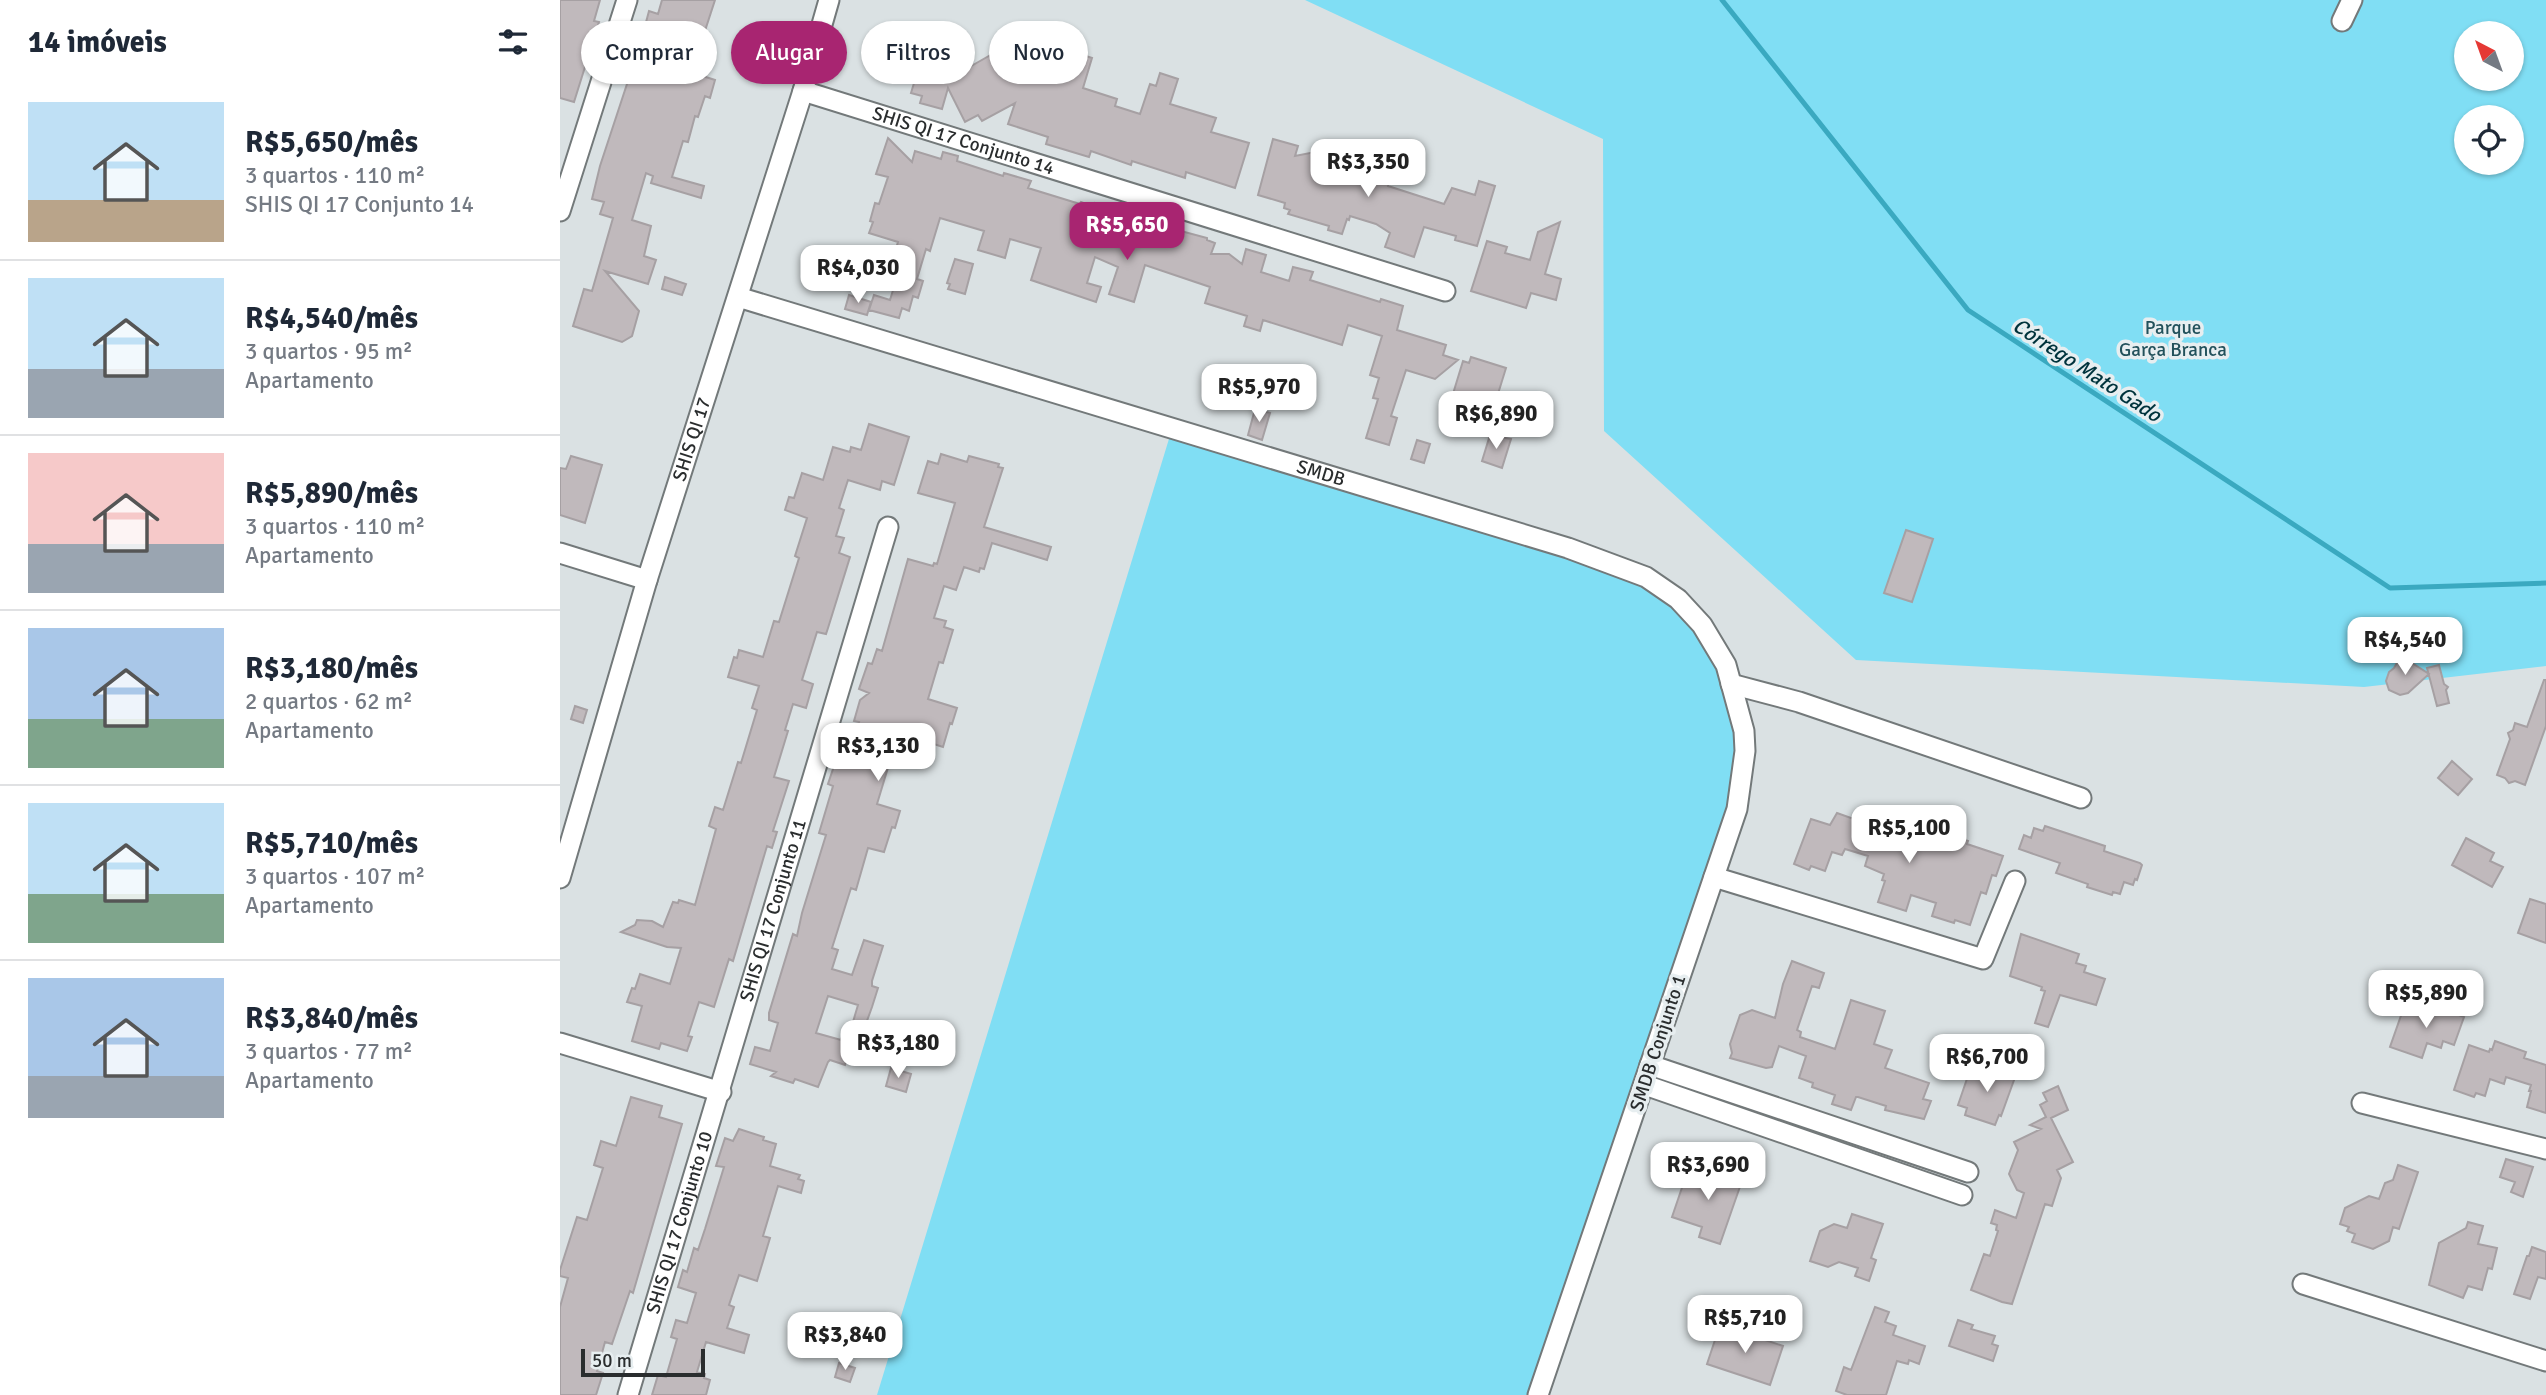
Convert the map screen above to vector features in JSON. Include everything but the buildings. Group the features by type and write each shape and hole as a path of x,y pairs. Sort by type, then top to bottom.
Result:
{"street":[{"path":"560,212 627,0"},
{"name":"SHIS QI 17","path":"560,878 648,580 829,0"},
{"path":"2343,21 2352,0"},
{"name":"SHIS QI 17 Conjunto 14","path":"803,90 1446,291"},
{"name":"SMDB","path":"738,296 1568,548 1646,577 1678,599 1702,625 1726,665 1744,731 1745,751 1737,809"},
{"name":"SHIS QI 17 Conjunto 11","path":"721,1092 888,527"},
{"path":"560,553 648,580"},
{"path":"1731,684 1799,702 2081,798"},
{"name":"SMDB Conjunto 1","path":"1538,1395 1737,809"},
{"path":"1714,877 1983,959 2015,881"},
{"path":"560,1043 721,1092"},
{"path":"1650,1065 1968,1172"},
{"path":"1645,1085 1962,1195"},
{"name":"SHIS QI 17 Conjunto 10","path":"628,1395 721,1092"},
{"path":"2362,1103 2546,1149"},
{"path":"2303,1284 2546,1361"}],"green space":[{"name":"Parque Garça Branca","path":"1305,0 2546,0 2546,666 2364,687 1856,660 1604,431 1603,139"},
{"path":"1172,429 1646,577 1702,625 1744,731 1737,809 1539,1395 877,1395"}],"waterway":[{"name":"Córrego Mato Gado","path":"1722,0 1968,310 2390,588 2546,583"}]}
